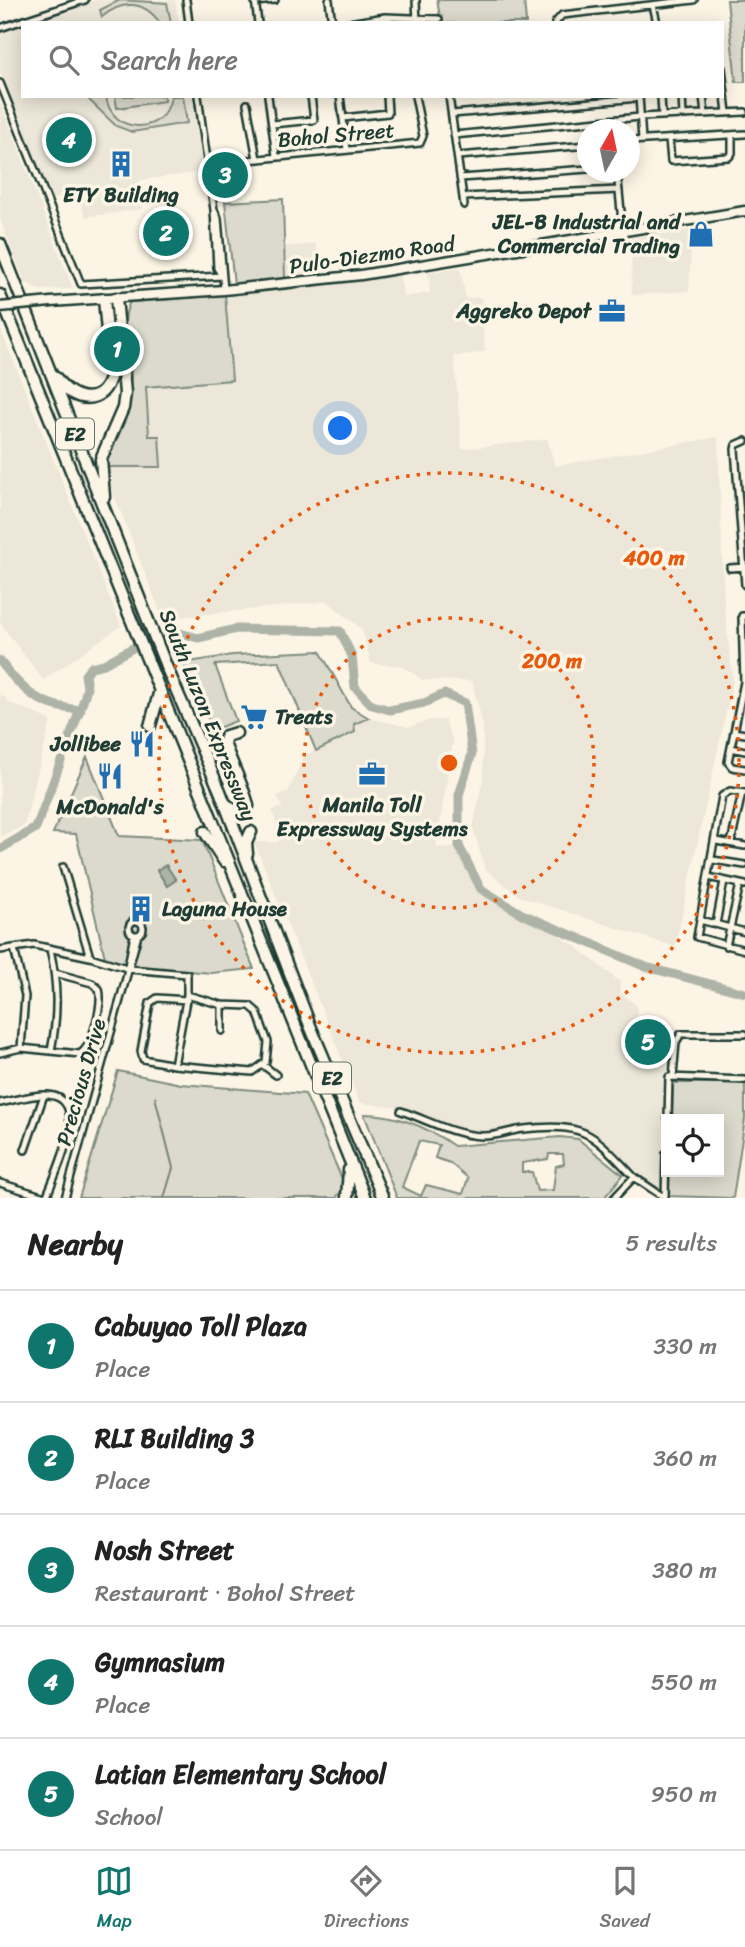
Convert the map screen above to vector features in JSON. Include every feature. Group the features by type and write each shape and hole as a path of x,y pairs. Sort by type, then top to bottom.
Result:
{"highway":[{"name":"South Luzon Expressway","path":"0,244 166,666 220,791 311,1028 383,1198"},
{"name":"South Luzon Expressway","path":"0,295 365,1198"},
{"path":"106,512 101,460 123,408 125,393 116,298"},
{"path":"44,356 68,393 86,399 102,394 111,374 104,299"},
{"path":"150,726 160,690"},
{"path":"220,791 233,811 241,812 248,807 247,797 239,785 224,743 226,736 236,733"},
{"path":"205,832 237,878"},
{"path":"251,832 246,848 252,875"},
{"path":"337,1130 351,1177 347,1198"}],"main road":[{"name":"Pulo-Diezmo Road","path":"0,306 224,290 395,271 745,211"}],"street":[{"path":"0,27 85,0"},
{"path":"186,0 189,21"},
{"path":"258,21 255,1 275,0"},
{"path":"329,0 332,21"},
{"path":"416,0 418,20"},
{"path":"556,21 562,15 694,0"},
{"path":"653,5 657,21"},
{"path":"361,21 385,17 439,19"},
{"path":"0,83 81,284 222,276"},
{"path":"724,90 726,113"},
{"path":"198,98 214,210 218,218 224,290"},
{"path":"268,98 276,156"},
{"path":"272,124 314,120 311,98"},
{"path":"340,98 347,150"},
{"path":"343,118 388,113 387,98"},
{"name":"Bohol Street","path":"207,164 420,143 423,136 415,98"},
{"path":"449,98 464,205"},
{"path":"452,114 628,98"},
{"path":"639,98 642,140 745,134"},
{"path":"661,98 662,116"},
{"path":"682,98 683,115"},
{"path":"703,98 705,114"},
{"path":"247,104 257,159"},
{"path":"454,135 640,117 745,112"},
{"path":"669,139 671,161 729,157 732,153 732,135"},
{"path":"458,156 577,146"},
{"path":"460,178 577,170"},
{"path":"618,182 623,231"},
{"path":"463,197 619,190"},
{"path":"745,441 734,449 742,501 745,585"},
{"path":"730,568 744,567"},
{"path":"745,616 742,616 743,700 728,762 732,767 745,769"},
{"path":"734,732 745,734"},
{"path":"731,748 745,751"},
{"path":"731,844 744,793 730,791 722,796 713,860 697,937 745,950"},
{"path":"716,841 745,846"},
{"path":"713,860 745,865"},
{"path":"63,867 90,957"},
{"path":"708,877 743,885 726,946"},
{"path":"716,924 724,881"},
{"path":"700,920 745,932"},
{"name":"Precious Drive","path":"65,1198 136,935"},
{"path":"0,950 34,945 90,957 128,971 187,974 187,997 174,1065"},
{"path":"14,948 25,996 21,1048"},
{"path":"50,949 58,1015 51,1051"},
{"path":"0,1053 21,1048 80,1054 85,1051 100,1001 99,989 92,982 55,973"},
{"path":"187,997 222,1005 243,1004 257,1012 268,1042 263,1065 252,1072 233,1072 143,1059 141,1051 150,1003 157,998 187,997"},
{"path":"222,1005 222,1031"},
{"path":"673,1077 676,1042 681,1034 745,1034"},
{"path":"263,1065 276,1075"},
{"path":"667,1114 669,1077 745,1080"},
{"path":"0,1103 44,1095 55,1096 65,1103 71,1121 47,1198 0,1183"},
{"path":"25,1150 44,1095"},
{"path":"401,1111 444,1129 480,1136 525,1129 565,1127 583,1130 615,1156 634,1177 665,1198"},
{"path":"614,1198 634,1177"},
{"path":"665,1177 665,1198"}],"shaded area":[{"path":"96,0 175,0 179,21 28,21"},
{"path":"120,0 167,3 171,21 158,21 147,10 132,5 117,8 102,17 100,10"},
{"path":"437,0 524,0 526,21 441,21"},
{"path":"727,0 745,0 745,82 736,82"},
{"path":"21,23 21,98 192,98 203,172 140,180 142,209 86,217 75,191 51,200 0,71 0,30"},
{"path":"87,98 107,98 110,109 118,119 138,126 150,124 159,118 167,109 170,98 183,98 187,123 132,132 116,126"},
{"path":"115,98 164,98 165,101 117,108"},
{"path":"0,101 73,289 38,290 25,282 0,220"},
{"path":"283,199 285,279 234,284 225,202"},
{"path":"692,229 689,291 632,295 631,238"},
{"path":"316,244 320,275 285,279 283,247"},
{"path":"460,268 466,299 481,297 485,352 454,356 462,449 547,439 555,466 718,437 724,604 733,680 675,947 519,896 485,869 473,828 483,778 483,726 472,681 423,680 402,666 371,663 362,629 327,601 163,619 103,467 158,436 149,437 146,387 232,380 225,295 400,276 403,297 430,293 428,272"},
{"path":"225,295 232,380 146,387 149,436 159,436 161,467 103,467 122,424 130,390 131,369 125,320 130,302"},
{"path":"0,328 121,626 43,680 0,623"},
{"path":"320,651 351,707 369,718 354,724 355,732 316,751 279,661 215,665 236,721 213,730 183,663 233,655"},
{"path":"0,692 10,703 51,720 24,826 0,836"},
{"path":"369,718 409,727 430,720 445,720 453,741 436,848 459,846 481,889 574,945 620,982 620,992 637,1006 637,1027 659,1029 659,1068 668,1069 665,1114 661,1114 661,1192 586,1129 569,1126 473,1133 405,1108 360,1103 254,842 279,842 280,834 272,811 282,807 277,796 288,792 304,756 355,732 354,724"},
{"path":"87,757 119,836 202,840 254,969 211,973 133,966 139,938 131,936 126,964 105,958 76,834 53,833"},
{"path":"166,865 176,880 167,886 157,870"},
{"path":"118,1071 181,1084 305,1094 342,1179 341,1191 336,1198 79,1198"},
{"path":"673,1083 745,1083 745,1119 733,1198 667,1196 669,1177 724,1177 724,1114 672,1114"},
{"path":"364,1114 388,1116 411,1123 454,1146 560,1137 578,1139 623,1175 604,1198 397,1198","holes":["419,1141 439,1145 435,1158 450,1163 468,1178 463,1194 426,1185 421,1196 402,1187","549,1154 563,1154 564,1164 556,1166 553,1190 537,1191 532,1172 522,1172 522,1163 548,1159"]}],"waterway":[{"path":"0,849 36,828 84,699 87,687 85,675 91,667 104,664 145,641 180,633 198,638 236,629 340,631 352,656 355,687 372,705 390,710 424,703 444,694 465,703 472,754 459,795 459,846 481,889 522,914 646,967 745,993"},
{"path":"0,661 17,682 34,696 55,706 81,710"},
{"path":"155,1097 173,1168 164,1198"}],"place":[{"name":"Gymnasium","path":"69,140"},
{"name":"ETY Building","path":"121,164"},
{"name":"Nosh Street","path":"225,175"},
{"name":"RLI Building 3","path":"166,233"},
{"name":"JEL-B Industrial and Commercial Trading","path":"701,234"},
{"name":"Aggreko Depot","path":"612,311"},
{"name":"Cabuyao Toll Plaza","path":"117,349"},
{"name":"Treats","path":"254,717"},
{"name":"Jollibee","path":"142,744"},
{"name":"Manila Toll Expressway Systems","path":"372,774"},
{"name":"McDonald's","path":"110,776"},
{"name":"Laguna House","path":"141,909"},
{"name":"Latian Elementary School","path":"648,1042"}]}
